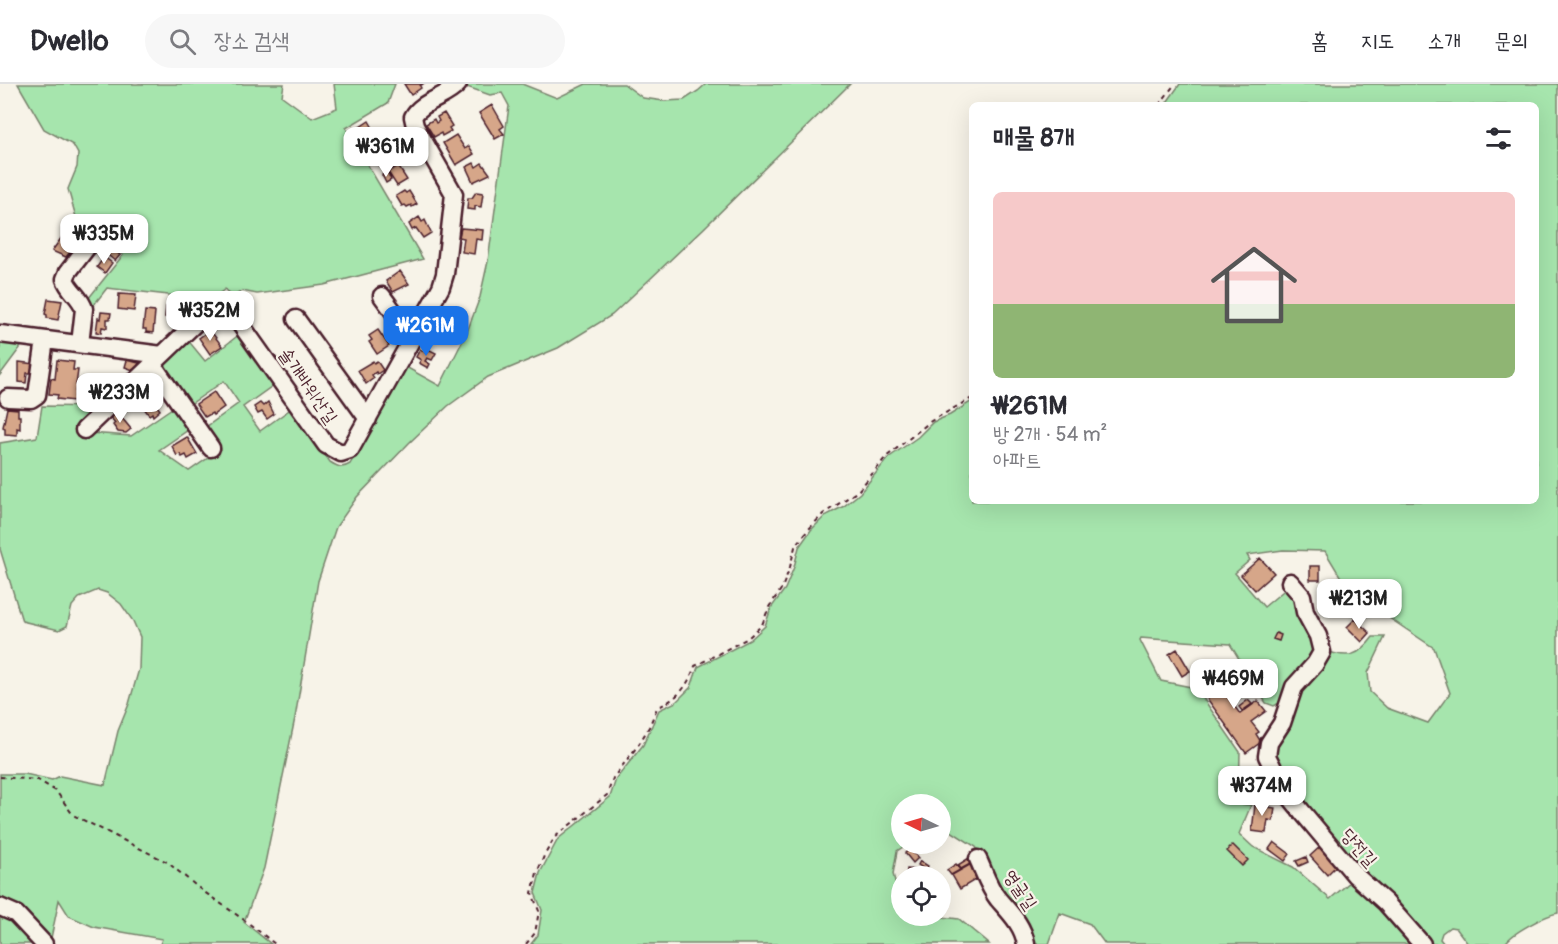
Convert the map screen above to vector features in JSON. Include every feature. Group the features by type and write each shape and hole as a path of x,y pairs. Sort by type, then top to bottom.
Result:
{"lane":[{"name":"솔개바위산길","path":"84,430 205,314 219,308 234,315 330,449 341,453 350,450 444,281 454,194 415,126 413,117 418,110 458,84"},
{"path":"80,344 83,303 67,285 65,279 94,238"},
{"path":"382,296 413,338"},
{"name":"솔개바위산길","path":"296,319 368,419"},
{"path":"0,333 80,344 158,360 211,448"},
{"path":"8,398 31,399 37,395 45,340"},
{"name":"당전길","path":"1290,582 1302,596 1307,620 1318,636 1322,652 1311,670 1294,687 1282,723 1269,743 1267,756 1283,788 1355,875 1386,903 1422,944"},
{"name":"영굴길","path":"978,859 996,896 1021,927 1026,944"},
{"path":"0,907 16,914 44,944"}],"path":[{"path":"1161,102 1175,84"},
{"path":"526,944 535,933 539,911 532,893 537,873 550,846 555,837 607,795 613,778 639,744 657,708 673,700 687,686 695,666 748,638 762,625 769,607 782,588 795,547 823,514 858,491 886,456 931,421 969,400"},
{"path":"0,777 38,780 56,791 73,815 167,862 200,890 275,944"}],"green space":[{"path":"18,84 284,84 282,96 312,118 337,108 334,84 395,84 388,103 346,128 423,259 324,285 257,294 242,291 231,298 225,289 196,312 194,302 186,297 107,288 93,306 88,299 123,255 76,217 68,189 77,167 78,154 73,145 44,129"},
{"path":"467,84 522,84 557,98 586,84 624,84 643,98 664,101 684,100 706,84 850,84 612,315 558,348 488,377 448,406 357,497 336,527 318,581 295,718 264,868 244,922 271,944 160,944 162,939 94,927 69,916 59,900 50,943 0,903 0,774 25,774 52,780 60,776 105,785 118,731 139,669 140,637 133,621 121,604 107,593 98,590 79,598 72,606 67,626 59,630 22,621 0,549 0,443 37,437 42,406 99,407 75,432 131,436 175,406 191,428 159,450 189,471 221,449 206,427 239,403 224,381 189,405 164,371 162,363 187,339 205,361 240,334 275,384 243,407 260,431 292,408 330,462 340,467 350,464 406,367 440,386 467,332 480,297 488,261 509,106 502,93 490,95 467,87"},
{"path":"1180,84 1558,84 1558,913 1529,925 1505,944 1468,944 1456,928 1450,927 1442,933 1440,939 1444,944 1427,944 1332,842 1270,756 1293,698 1326,651 1341,655 1353,654 1363,648 1373,637 1385,637 1368,673 1370,692 1387,708 1428,723 1450,693 1434,648 1349,591 1325,551 1283,550 1247,555 1250,560 1235,573 1264,607 1288,587 1302,610 1310,631 1315,650 1312,661 1281,702 1274,706 1266,703 1230,644 1141,638 1140,640 1161,681 1196,688 1240,752 1239,804 1251,805 1239,834 1253,847 1293,867 1330,899 1350,882 1363,888 1418,944 1105,944 1090,924 1060,913 1049,944 1032,944 1001,894 976,847 951,831 951,794 891,794 891,854 896,854 894,866 891,866 891,926 951,926 951,918 959,919 989,944 531,944 538,935 542,910 535,893 540,873 558,839 610,797 616,779 643,745 659,710 676,702 691,687 698,667 750,640 765,626 771,608 785,589 799,547 825,516 844,506 860,493 888,458 918,437 933,422 969,403 969,504 1539,504 1539,102 1167,102"},
{"path":"0,341 23,344 0,375"},
{"path":"0,909 38,944 0,944"}],"building":[{"path":"404,84 423,84 411,95"},
{"path":"492,105 504,126 500,129 504,134 495,139 479,113"},
{"path":"444,113 452,126 449,128 451,131 434,137 426,124 434,119 436,123 439,121 437,117"},
{"path":"369,121 377,135 363,144 360,140 363,138 357,129"},
{"path":"456,135 465,149 469,146 474,154 456,165 443,143"},
{"path":"382,142 386,148 381,151 384,155 388,153 392,159 380,166 376,159 372,162 369,158 372,157 370,153 374,151 372,148"},
{"path":"474,163 476,167 482,163 490,174 473,182 466,167"},
{"path":"398,166 407,180 397,186 388,172"},
{"path":"387,172 391,180 386,183 382,175"},
{"path":"404,191 406,193 409,191 417,204 412,207 411,205 402,206 396,196"},
{"path":"476,192 483,193 481,207 475,206 475,210 467,209 468,198 472,198"},
{"path":"419,217 422,222 425,220 431,233 423,238 416,228 412,230 409,224"},
{"path":"461,228 483,230 482,240 476,239 474,254 462,252 464,238 459,237"},
{"path":"62,237 77,249 73,255 70,252 66,257 52,251"},
{"path":"109,246 120,255 115,261 104,252"},
{"path":"104,257 112,263 105,273 97,267"},
{"path":"400,271 409,284 393,292 386,281"},
{"path":"119,294 136,295 134,311 118,309"},
{"path":"174,298 182,299 181,312 176,312 175,318 165,317 166,307 170,308"},
{"path":"48,299 62,301 58,320 47,318 45,314"},
{"path":"145,311 155,312 153,333 143,329"},
{"path":"101,312 111,313 110,319 107,319 107,328 102,327 101,333 96,332"},
{"path":"210,330 222,346 210,354 199,338"},
{"path":"378,330 389,346 377,354 369,342 372,340 369,336"},
{"path":"420,349 426,353 428,349 436,353 432,360 427,358 425,361 430,364 428,368 419,363 421,360 416,357"},
{"path":"57,360 74,362 73,370 78,370 74,401 57,399 58,395 49,394 51,378 55,379"},
{"path":"127,360 139,363 136,371 125,367"},
{"path":"373,361 374,363 377,361 383,370 372,375 374,378 366,384 358,370"},
{"path":"19,362 34,364 33,373 27,373 26,383 19,382"},
{"path":"214,392 224,407 213,415 212,413 205,417 196,404"},
{"path":"148,394 160,410 153,416 152,413 149,415 139,401"},
{"path":"268,402 274,414 267,419 262,412 258,414 254,407 260,403 263,406"},
{"path":"7,408 18,409 20,429 17,428 17,435 5,434 3,427"},
{"path":"117,412 131,429 126,433 118,432 113,425 115,423 111,418"},
{"path":"187,437 197,454 188,459 186,455 177,456 172,446"},
{"path":"1260,558 1274,573 1255,590 1241,575"},
{"path":"1310,566 1320,566 1320,580 1310,580"},
{"path":"1355,619 1370,633 1362,642 1347,627"},
{"path":"1276,633 1281,635 1279,641 1273,639"},
{"path":"1177,649 1190,671 1182,676 1169,654"},
{"path":"1233,666 1242,678 1224,692 1240,714 1258,701 1266,711 1251,722 1259,732 1256,734 1261,742 1246,753 1201,690"},
{"path":"1248,700 1252,704 1242,711 1239,707"},
{"path":"1242,772 1266,772 1266,791 1242,791"},
{"path":"1260,803 1269,804 1269,807 1275,808 1273,821 1268,820 1266,833 1252,831 1255,805 1260,806"},
{"path":"1274,842 1290,854 1285,861 1269,849"},
{"path":"1323,844 1340,862 1327,875 1310,856"},
{"path":"1233,845 1248,860 1242,866 1227,851"},
{"path":"906,854 914,854 918,858 913,863"},
{"path":"1306,857 1308,862 1299,866 1296,861"},
{"path":"969,858 972,863 961,869 958,865"},
{"path":"920,861 928,866 920,866"},
{"path":"973,863 980,877 960,889 952,875"},
{"path":"956,864 960,870 951,875 951,867"}]}
